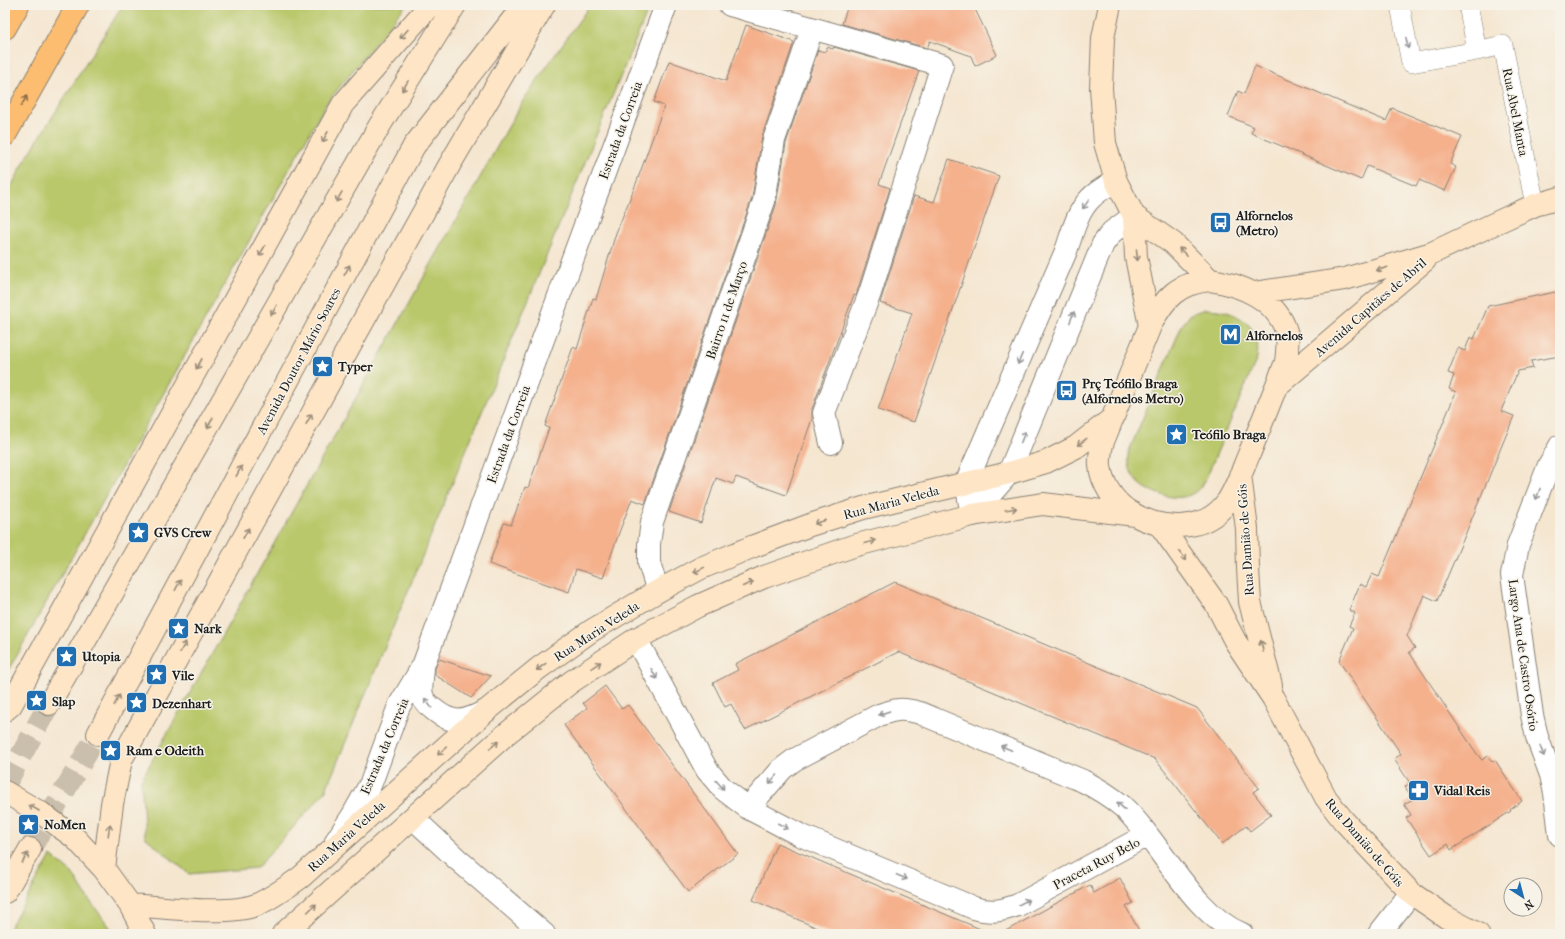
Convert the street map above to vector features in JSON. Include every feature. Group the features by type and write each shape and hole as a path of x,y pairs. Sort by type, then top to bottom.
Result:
{"highway":[{"path":"5,28 18,5"},
{"path":"5,135 77,7"}],"street":[{"path":"5,710 11,705 343,104 430,5"},
{"path":"49,704 380,125 455,5"},
{"name":"Avenida Doutor Mário Soares","path":"98,734 414,146 524,5"},
{"path":"104,869 112,804 120,760 450,164 544,5"},
{"name":"Estrada da Correia","path":"328,852 353,815 371,783 399,706 423,666 666,5"},
{"path":"730,5 942,65 870,293 824,413 831,443"},
{"path":"1110,5 1103,38 1101,88 1105,143 1116,181 1134,216 1136,257 1150,326"},
{"name":"Bairro 11 de Março","path":"658,590 649,563 649,544 652,522 764,200 774,140 812,29"},
{"path":"972,515 966,483 1066,251 1080,212 1089,199 1098,191 1116,181"},
{"path":"1432,253 1500,221 1535,206 1560,198"},
{"path":"1134,216 1173,243 1210,280"},
{"path":"972,515 1009,473 1103,244 1112,232 1134,216"},
{"name":"Avenida Capitães de Abril","path":"1254,293 1345,279 1432,253"},
{"name":"Avenida Capitães de Abril","path":"1277,386 1432,253"},
{"path":"1210,280 1227,282 1254,293 1273,310 1286,330 1288,343 1286,362 1240,475 1227,502 1216,513 1197,524 1177,526 1160,525 1135,515 1117,502 1104,480 1099,464 1102,444 1150,326 1158,311 1170,296 1182,287 1197,281 1210,280"},
{"name":"Rua Maria Veleda","path":"130,905 209,910 238,909 256,905 279,893 301,877 486,711 540,668 591,631 658,590 701,568 810,525 863,508 1009,473 1055,459 1076,447 1113,418"},
{"name":"Largo Ana de Castro Osório","path":"1560,446 1554,472 1518,545 1512,575 1536,737 1556,773 1555,793 1560,835"},
{"name":"Rua Damião de Góis","path":"1240,475 1247,529 1250,602 1273,698"},
{"path":"283,934 505,735 571,682 636,639 698,606 764,577 853,546 972,515 1043,504 1135,515"},
{"name":"Rua Damião de Góis","path":"1160,525 1216,604 1235,641 1273,698 1326,798 1343,820 1411,893 1446,917 1478,934"},
{"path":"636,639 707,770 723,789 748,808"},
{"path":"423,666 422,695 429,706 441,716 452,721 468,720 486,711"},
{"name":"Praceta Ruy Belo","path":"905,709 920,713 1083,781 1104,792 1122,807 1147,835 1018,905 1000,911 985,911 974,908 800,834 748,808 782,769 794,760 879,715 892,710 905,709"},
{"path":"5,792 41,813 75,838 104,869 130,905 144,934"},
{"path":"412,818 544,934"},
{"path":"1147,835 1198,899 1211,927 1242,934"},
{"path":"5,892 30,849"},
{"path":"1379,934 1411,893"}],"lane":[{"name":"Rua Abel Manta","path":"1400,5 1411,63 1503,45 1535,206"},
{"path":"1468,5 1477,51"}],"green space":[{"path":"123,5 406,5 326,104 5,676 5,198 27,157"},
{"path":"590,5 650,5 325,792 257,868 189,874 145,837 141,780 524,99"},
{"path":"1205,309 1226,312 1244,321 1251,328 1255,336 1258,346 1257,358 1205,481 1201,487 1192,494 1181,497 1169,497 1147,489 1136,480 1130,467 1129,451 1182,325 1191,314"},
{"path":"51,856 72,873 87,897 115,934 6,934"}],"building":[{"path":"848,5 973,5 997,55 975,66 971,56 930,41 927,48 842,24"},
{"path":"746,25 794,42 762,136 752,198 645,504 632,499 603,578 576,569 569,592 489,564 504,523 511,525 525,487 528,488 549,428 545,426 573,347 577,349 593,298 596,299 616,233 637,181 664,106 654,102 669,61 726,81"},
{"path":"827,47 833,49 834,47 919,71 879,184 890,188 856,296 854,295 812,409 812,419 786,495 736,477 733,484 716,478 701,523 669,512 776,205 786,143 818,50 825,52"},
{"path":"1255,66 1386,121 1392,108 1462,137 1450,164 1456,167 1445,191 1419,180 1416,186 1367,166 1361,180 1251,133 1254,127 1228,116 1238,91 1244,94"},
{"path":"949,159 999,176 914,422 878,410 912,313 880,303 914,196 934,202"},
{"path":"1560,291 1560,356 1531,361 1533,368 1518,371 1501,411 1514,416 1463,540 1437,601 1424,595 1407,636 1415,648 1409,652 1477,754 1482,760 1488,756 1492,761 1495,760 1522,801 1510,810 1511,811 1451,850 1448,844 1431,855 1406,818 1411,815 1404,804 1413,799 1405,787 1410,783 1394,759 1401,754 1339,661 1353,628 1349,626 1355,613 1349,610 1360,584 1366,587 1372,574 1379,577 1456,392 1449,389 1454,375 1448,373 1458,348 1465,351 1470,337 1474,339 1488,306"},
{"path":"895,582 1197,708 1259,788 1253,792 1271,815 1250,831 1246,826 1222,844 1155,759 898,652 745,730 731,704 725,707 713,683 738,670 735,664"},
{"path":"439,659 491,676 471,698 435,675 435,668"},
{"path":"605,686 622,709 628,705 738,854 688,892 564,725 587,708 583,703"},
{"path":"777,843 992,934 831,934 753,900"},
{"path":"1120,878 1133,903 1126,907 1141,934 1000,934 1090,885 1094,893"}],"tunnel":[{"path":"5,785 49,704"},
{"path":"30,849 98,734"}],"place":[{"name":"Alfornelos (Metro)","path":"1220,222"},
{"name":"Alfornelos","path":"1231,335"},
{"name":"Typer","path":"322,366"},
{"name":"Prç Teófilo Braga (Alfornelos Metro)","path":"1067,390"},
{"name":"Teófilo Braga","path":"1177,434"},
{"name":"GVS Crew","path":"138,532"},
{"name":"Nark","path":"179,628"},
{"name":"Utopia","path":"67,656"},
{"name":"Vile","path":"156,675"},
{"name":"Slap","path":"36,701"},
{"name":"Dezenhart","path":"137,703"},
{"name":"Ram e Odeith","path":"111,750"},
{"name":"Vidal Reis","path":"1419,790"},
{"name":"NoMen","path":"28,824"}]}
